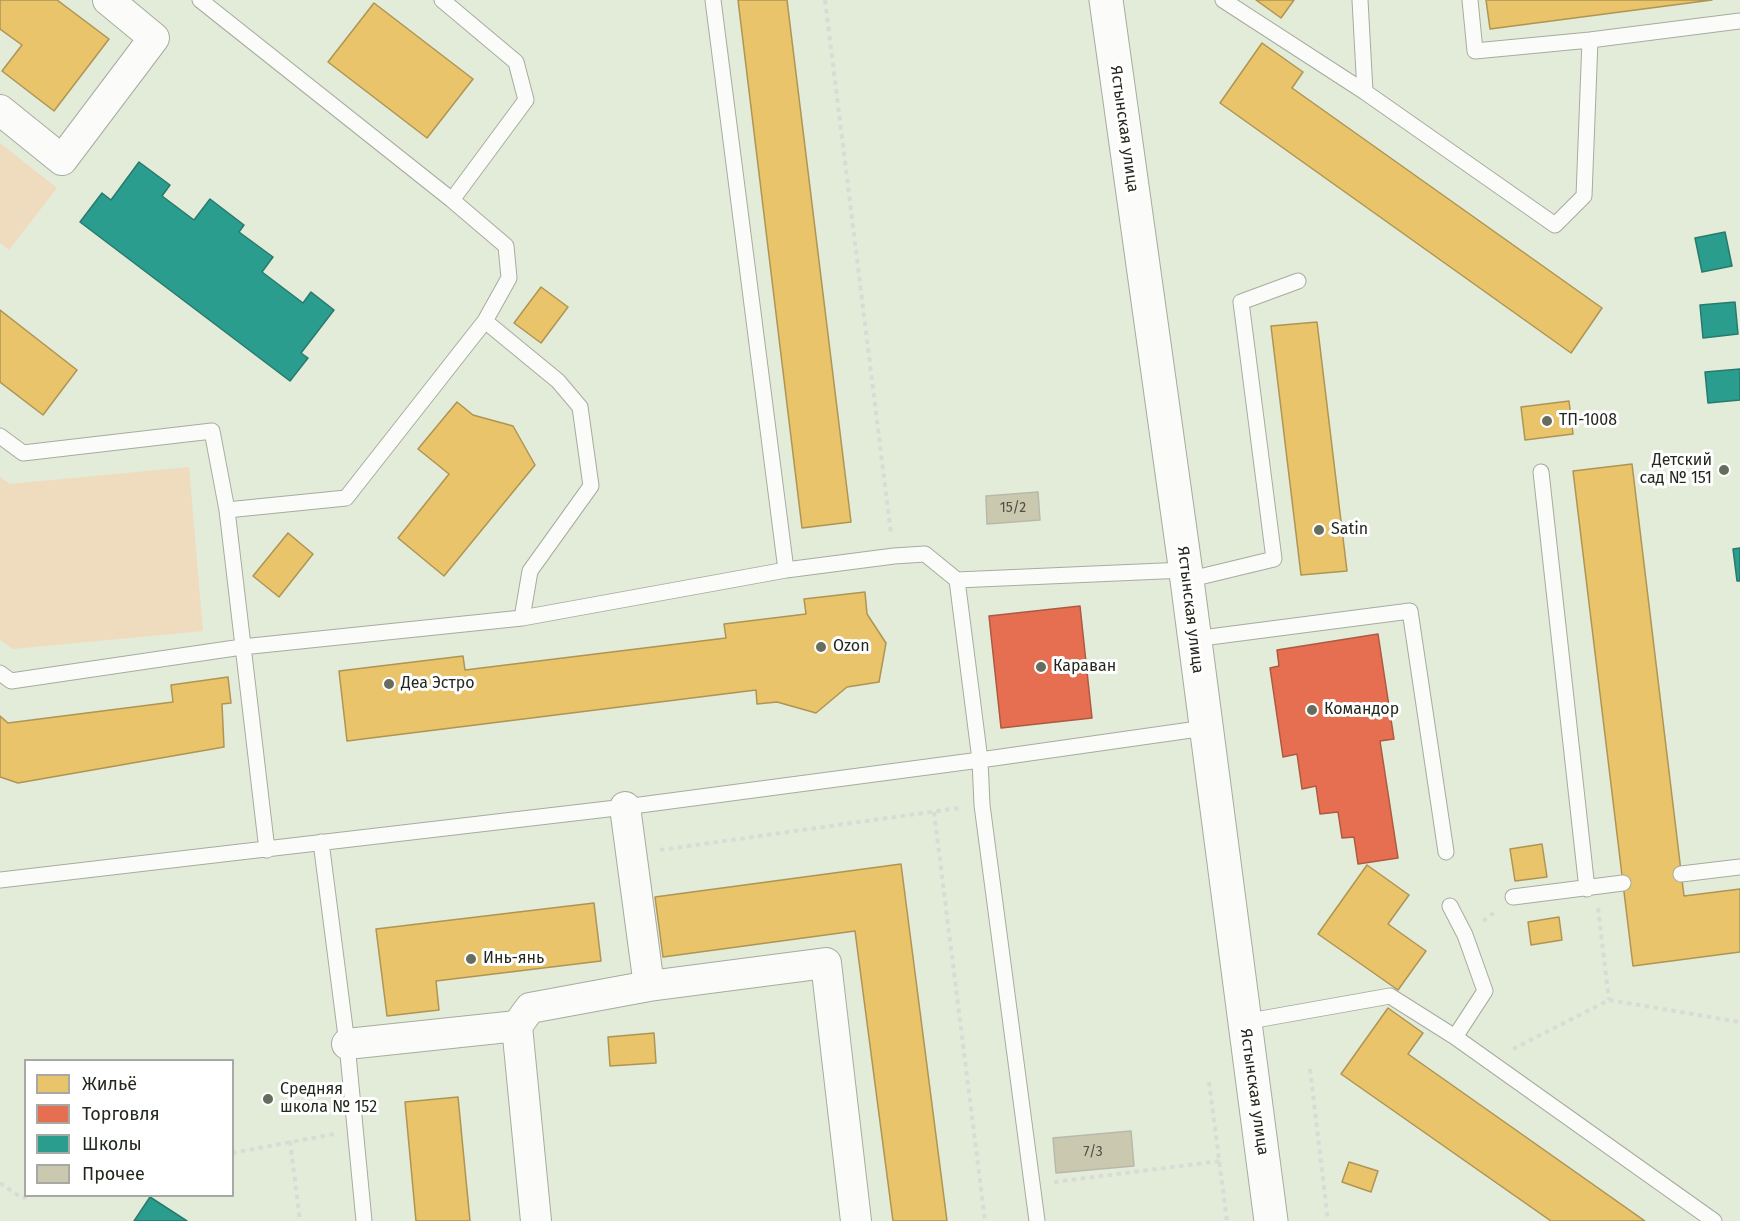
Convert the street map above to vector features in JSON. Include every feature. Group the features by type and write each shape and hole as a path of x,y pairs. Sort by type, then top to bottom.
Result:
{"main road":[{"name":"Ястынская улица","path":"1106,0 1186,575 1271,1221"}],"street":[{"path":"0,111 62,160 154,39 108,0"},
{"path":"626,807 649,986"},
{"path":"536,1221 517,1026 530,1008 649,986 826,963 856,1221"},
{"path":"347,1044 517,1026"}],"lane":[{"path":"200,0 452,200 506,246 509,278 484,321 346,498 227,510"},
{"path":"442,0 516,62 526,100 452,200"},
{"path":"713,0 786,570"},
{"path":"1223,0 1365,92 1555,225 1584,196 1590,40"},
{"path":"1360,0 1365,92"},
{"path":"1470,0 1475,51 1590,40 1740,21"},
{"path":"0,673 11,681 242,647 522,618 786,570 894,556 925,554 957,580 1186,575 1274,559 1241,302 1298,280"},
{"path":"484,321 558,381 580,407 591,486 530,571 522,618"},
{"path":"0,436 23,453 212,431 227,510 267,850"},
{"path":"1541,472 1591,888"},
{"path":"957,580 980,760 982,805 1036,1221"},
{"path":"1194,639 1410,611 1446,852"},
{"path":"0,880 626,807 1205,728"},
{"path":"321,842 347,1044 364,1221"},
{"path":"1681,874 1740,867"},
{"path":"1514,897 1623,883"},
{"path":"1450,906 1465,934 1485,991 1455,1037"},
{"path":"1244,1022 1390,996 1455,1037 1714,1221"}],"path":[{"path":"825,0 894,556"},
{"path":"633,854 934,812 985,1221"},
{"path":"1591,888 1609,1000"},
{"path":"1465,934 1514,897"},
{"path":"1488,1062 1609,1000 1740,1022"},
{"path":"1310,1069 1328,1221"},
{"path":"1209,1082 1227,1221"},
{"path":"234,1153 356,1130"},
{"path":"290,1141 300,1221"},
{"path":"1032,1185 1220,1161"},
{"path":"0,1183 22,1198 27,1197"}],"shaded area":[{"path":"0,143 57,188 9,250 0,243"},
{"path":"189,467 203,631 13,649 0,640 0,477 10,484"}],"building: Жильё":[{"path":"0,0 57,0 109,39 54,111 2,71 22,45 0,29"},
{"path":"738,0 787,0 851,522 802,528"},
{"path":"1256,0 1294,0 1281,18"},
{"path":"1486,0 1712,0 1490,29"},
{"path":"374,3 473,79 427,138 328,62"},
{"path":"1262,43 1303,72 1292,88 1602,308 1571,353 1220,103"},
{"path":"541,287 568,307 541,343 514,323"},
{"path":"0,310 77,370 43,415 0,382"},
{"path":"1317,322 1347,571 1301,575 1271,326"},
{"name":"ТП-1008","path":"1569,401 1573,434 1525,440 1521,407"},
{"path":"457,402 473,415 513,426 535,465 444,576 398,538 449,474 418,449"},
{"path":"1632,464 1684,896 1740,889 1740,952 1633,966 1573,471"},
{"path":"288,533 313,554 279,597 253,576"},
{"path":"865,592 867,614 886,643 879,682 847,687 816,713 777,702 757,704 756,690 347,741 339,671 463,656 465,670 726,638 724,624 806,614 804,599"},
{"path":"228,677 231,703 222,704 224,747 18,783 0,777 0,716 8,723 173,702 171,685"},
{"path":"1542,844 1547,877 1515,881 1510,849"},
{"path":"901,864 947,1221 893,1221 855,931 663,957 655,897"},
{"path":"1367,865 1409,895 1388,924 1426,951 1398,990 1318,934"},
{"path":"594,903 601,961 436,981 439,1010 387,1016 376,929"},
{"path":"1559,917 1562,940 1531,945 1528,922"},
{"path":"1388,1008 1423,1033 1408,1054 1645,1221 1551,1221 1341,1074"},
{"path":"654,1033 656,1063 610,1066 608,1037"},
{"path":"458,1097 470,1221 416,1221 405,1102"},
{"path":"1349,1162 1378,1171 1371,1192 1342,1182"}],"building: Торговля":[{"name":"Караван","path":"1080,606 1092,718 1001,728 989,616"},
{"path":"1378,634 1394,739 1380,741 1398,858 1358,864 1354,837 1342,838 1338,812 1320,814 1316,786 1302,789 1297,754 1283,757 1270,668 1279,666 1277,650"}],"building: Школы":[{"path":"139,162 170,185 162,196 194,220 210,199 244,225 239,232 273,257 262,272 303,303 311,292 334,310 301,353 308,358 290,381 80,222 102,193 111,200"},
{"path":"1725,232 1732,266 1702,272 1695,238"},
{"path":"1735,302 1738,334 1703,338 1700,305"},
{"path":"1740,369 1740,400 1708,403 1705,372"},
{"path":"1740,548 1740,581 1737,581 1733,549"},
{"path":"150,1197 187,1221 134,1221"}],"building: Прочее":[{"path":"1038,492 1040,520 987,524 986,496"},
{"path":"1131,1131 1134,1166 1056,1173 1053,1138"}],"place":[{"name":"ТП-1008","path":"1547,421"},
{"name":"Детский сад № 151","path":"1724,470"},
{"name":"Satin","path":"1319,530"},
{"name":"Ozon","path":"821,647"},
{"name":"Караван","path":"1041,667"},
{"name":"Деа Эстро","path":"389,684"},
{"name":"Командор","path":"1312,710"},
{"name":"Инь-янь","path":"471,959"},
{"name":"Средняя школа № 152","path":"268,1099"}]}
